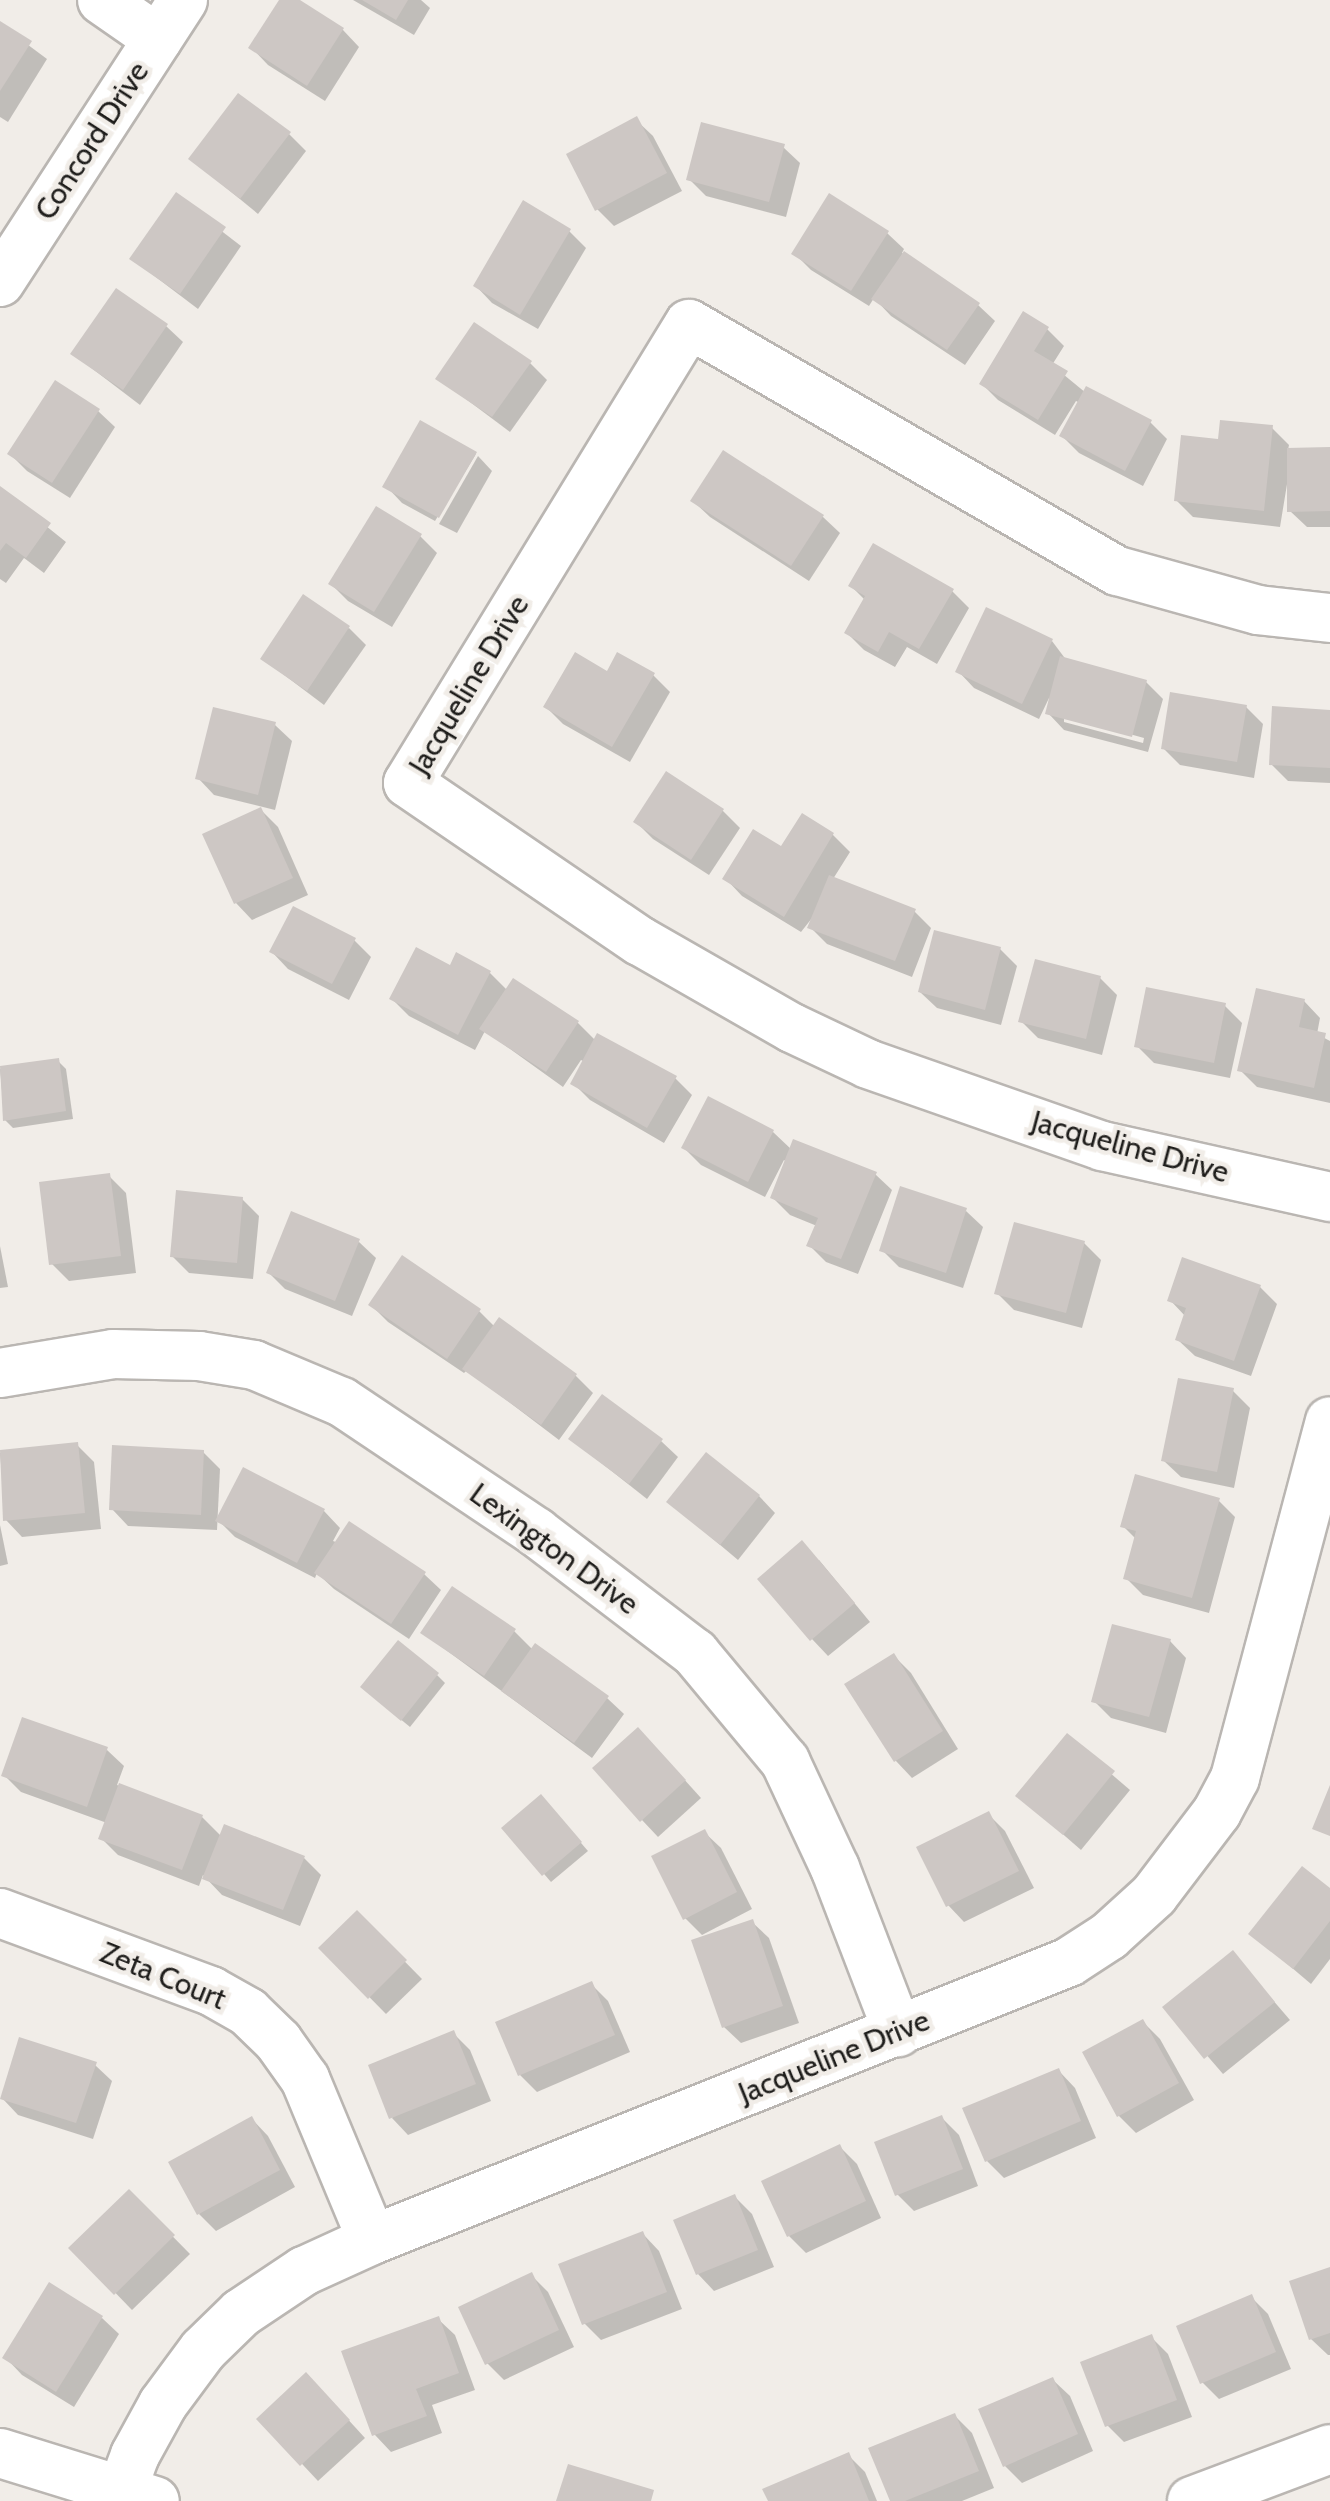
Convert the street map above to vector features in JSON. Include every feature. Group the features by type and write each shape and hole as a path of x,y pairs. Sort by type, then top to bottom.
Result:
{"street":[{"path":"102,0 171,19"},
{"name":"Concord Drive","path":"0,282 171,19"},
{"name":"Jacqueline Drive","path":"1330,618 1258,610 1117,571 689,324 408,783 640,941 792,1028 868,1064 1102,1146 1330,1197"},
{"name":"Lexington Drive","path":"0,1373 113,1354 199,1356 254,1365 342,1402 536,1532 695,1653 785,1761 835,1868 898,2032"},
{"name":"Jacqueline Drive","path":"132,2498 163,2404 203,2350 241,2313 304,2271 372,2240 1069,1962 1109,1936 1154,1894 1216,1812 1235,1778 1330,1420"},
{"name":"Zeta Court","path":"0,1913 212,1991 248,2012 305,2079 372,2240"},
{"path":"1192,2501 1330,2449"},
{"path":"0,2454 132,2498"}],"building":[{"path":"279,0 300,0 344,28 307,86 248,48"},
{"path":"362,0 408,0 396,20"},
{"path":"0,21 32,41 0,91"},
{"path":"238,93 291,132 240,199 188,159"},
{"path":"637,116 667,173 595,211 566,154"},
{"path":"701,122 785,144 769,202 686,180"},
{"path":"176,192 226,227 180,294 129,259"},
{"path":"829,193 889,231 851,291 791,254"},
{"path":"523,200 571,229 520,315 473,286"},
{"path":"904,251 980,303 947,350 871,299"},
{"path":"116,288 168,324 123,390 70,354"},
{"path":"1023,311 1049,327 1034,351 1068,371 1038,420 979,384"},
{"path":"474,322 532,361 492,417 435,379"},
{"path":"55,380 100,409 52,483 7,454"},
{"path":"1086,386 1152,420 1125,471 1059,436"},
{"path":"420,420 477,452 439,518 382,487"},
{"path":"1220,420 1273,425 1264,511 1174,501 1181,435 1218,439"},
{"path":"1330,447 1330,511 1287,512 1287,448"},
{"path":"723,450 824,515 791,566 690,501"},
{"path":"0,486 51,523 26,558 6,543 0,551"},
{"path":"376,506 422,534 374,612 328,584"},
{"path":"873,543 954,589 919,649 889,632 878,652 844,633 865,596 848,586"},
{"path":"303,594 350,626 307,691 260,659"},
{"path":"986,607 1053,639 1022,704 955,672"},
{"path":"575,652 607,671 617,652 655,673 612,747 543,707"},
{"path":"1060,656 1147,680 1132,737 1045,714"},
{"path":"1170,692 1247,705 1237,762 1161,749"},
{"path":"1272,706 1330,710 1330,768 1269,765"},
{"path":"213,707 276,722 258,795 195,779"},
{"path":"666,771 724,809 691,860 633,822"},
{"path":"261,807 293,878 234,904 202,834"},
{"path":"802,813 834,833 784,917 722,879 753,829 781,846"},
{"path":"829,875 916,909 895,961 807,928"},
{"path":"293,906 356,938 332,984 269,952"},
{"path":"934,930 1001,947 985,1010 918,992"},
{"path":"416,947 450,965 456,952 491,971 458,1035 389,999"},
{"path":"1035,959 1101,976 1086,1039 1018,1022"},
{"path":"513,978 579,1021 546,1072 479,1029"},
{"path":"1146,987 1226,1003 1214,1063 1134,1047"},
{"path":"1256,988 1305,999 1299,1027 1326,1033 1314,1088 1237,1071"},
{"path":"597,1033 677,1076 647,1128 570,1084"},
{"path":"59,1058 66,1111 3,1121 0,1066"},
{"path":"708,1096 774,1130 748,1182 681,1148"},
{"path":"793,1139 877,1172 841,1259 806,1246 818,1218 770,1198"},
{"path":"110,1173 121,1256 49,1265 39,1182"},
{"path":"900,1186 967,1208 946,1273 879,1251"},
{"path":"176,1190 243,1197 237,1263 170,1257"},
{"path":"291,1211 360,1239 335,1301 266,1273"},
{"path":"1014,1222 1085,1241 1066,1313 994,1294"},
{"path":"402,1255 481,1309 447,1359 368,1305"},
{"path":"1182,1257 1261,1285 1234,1361 1175,1340 1186,1308 1167,1301"},
{"path":"499,1317 577,1374 541,1425 462,1369"},
{"path":"1178,1378 1234,1388 1217,1472 1161,1461"},
{"path":"602,1394 663,1439 629,1484 568,1439"},
{"path":"78,1442 85,1513 3,1521 0,1450"},
{"path":"112,1445 204,1450 201,1515 109,1510"},
{"path":"706,1452 760,1495 720,1545 666,1502"},
{"path":"243,1467 325,1509 297,1563 215,1521"},
{"path":"1135,1474 1220,1498 1192,1598 1123,1579 1136,1531 1120,1527"},
{"path":"349,1521 426,1572 391,1624 314,1573"},
{"path":"802,1540 855,1603 810,1641 757,1579"},
{"path":"452,1586 516,1629 484,1676 420,1633"},
{"path":"1112,1624 1171,1639 1149,1717 1091,1702"},
{"path":"398,1640 439,1673 401,1721 360,1687"},
{"path":"535,1643 609,1696 574,1743 501,1691"},
{"path":"894,1653 943,1731 894,1762 844,1684"},
{"path":"22,1717 108,1747 87,1807 1,1776"},
{"path":"638,1727 686,1780 640,1822 592,1768"},
{"path":"1067,1733 1115,1771 1063,1835 1015,1796"},
{"path":"119,1783 203,1815 182,1870 98,1839"},
{"path":"1330,1785 1330,1836 1312,1829"},
{"path":"541,1794 582,1842 542,1876 501,1828"},
{"path":"989,1811 1019,1871 946,1907 916,1847"},
{"path":"224,1824 305,1856 283,1910 202,1879"},
{"path":"705,1829 737,1892 683,1920 651,1856"},
{"path":"1302,1866 1330,1888 1330,1921 1293,1969 1248,1934"},
{"path":"357,1910 407,1960 368,1999 318,1948"},
{"path":"753,1919 783,2006 722,2028 691,1940"},
{"path":"1233,1950 1275,2002 1204,2059 1162,2007"},
{"path":"592,1981 615,2035 518,2076 495,2022"},
{"path":"1143,2019 1179,2083 1117,2117 1082,2052"},
{"path":"454,2030 476,2084 389,2119 368,2065"},
{"path":"19,2037 97,2062 76,2123 0,2099"},
{"path":"1059,2068 1081,2121 985,2162 962,2108"},
{"path":"942,2115 963,2169 895,2196 874,2142"},
{"path":"252,2116 280,2170 197,2215 168,2162"},
{"path":"840,2144 866,2201 787,2237 761,2181"},
{"path":"129,2189 175,2235 114,2295 68,2248"},
{"path":"735,2194 758,2250 696,2275 673,2220"},
{"path":"643,2231 667,2292 582,2325 558,2264"},
{"path":"1330,2267 1330,2333 1309,2340 1289,2281"},
{"path":"532,2272 559,2330 485,2365 458,2307"},
{"path":"49,2282 103,2316 56,2392 2,2358"},
{"path":"1252,2294 1276,2352 1200,2384 1176,2326"},
{"path":"439,2316 459,2373 416,2389 427,2416 372,2436 341,2351"},
{"path":"1152,2334 1177,2400 1105,2427 1080,2362"},
{"path":"306,2372 350,2420 300,2466 256,2419"},
{"path":"1053,2377 1078,2434 1003,2467 978,2409"},
{"path":"955,2413 979,2471 905,2501 890,2501 868,2448"},
{"path":"849,2452 869,2501 768,2501 762,2489"},
{"path":"568,2464 654,2490 651,2501 556,2501"}]}
